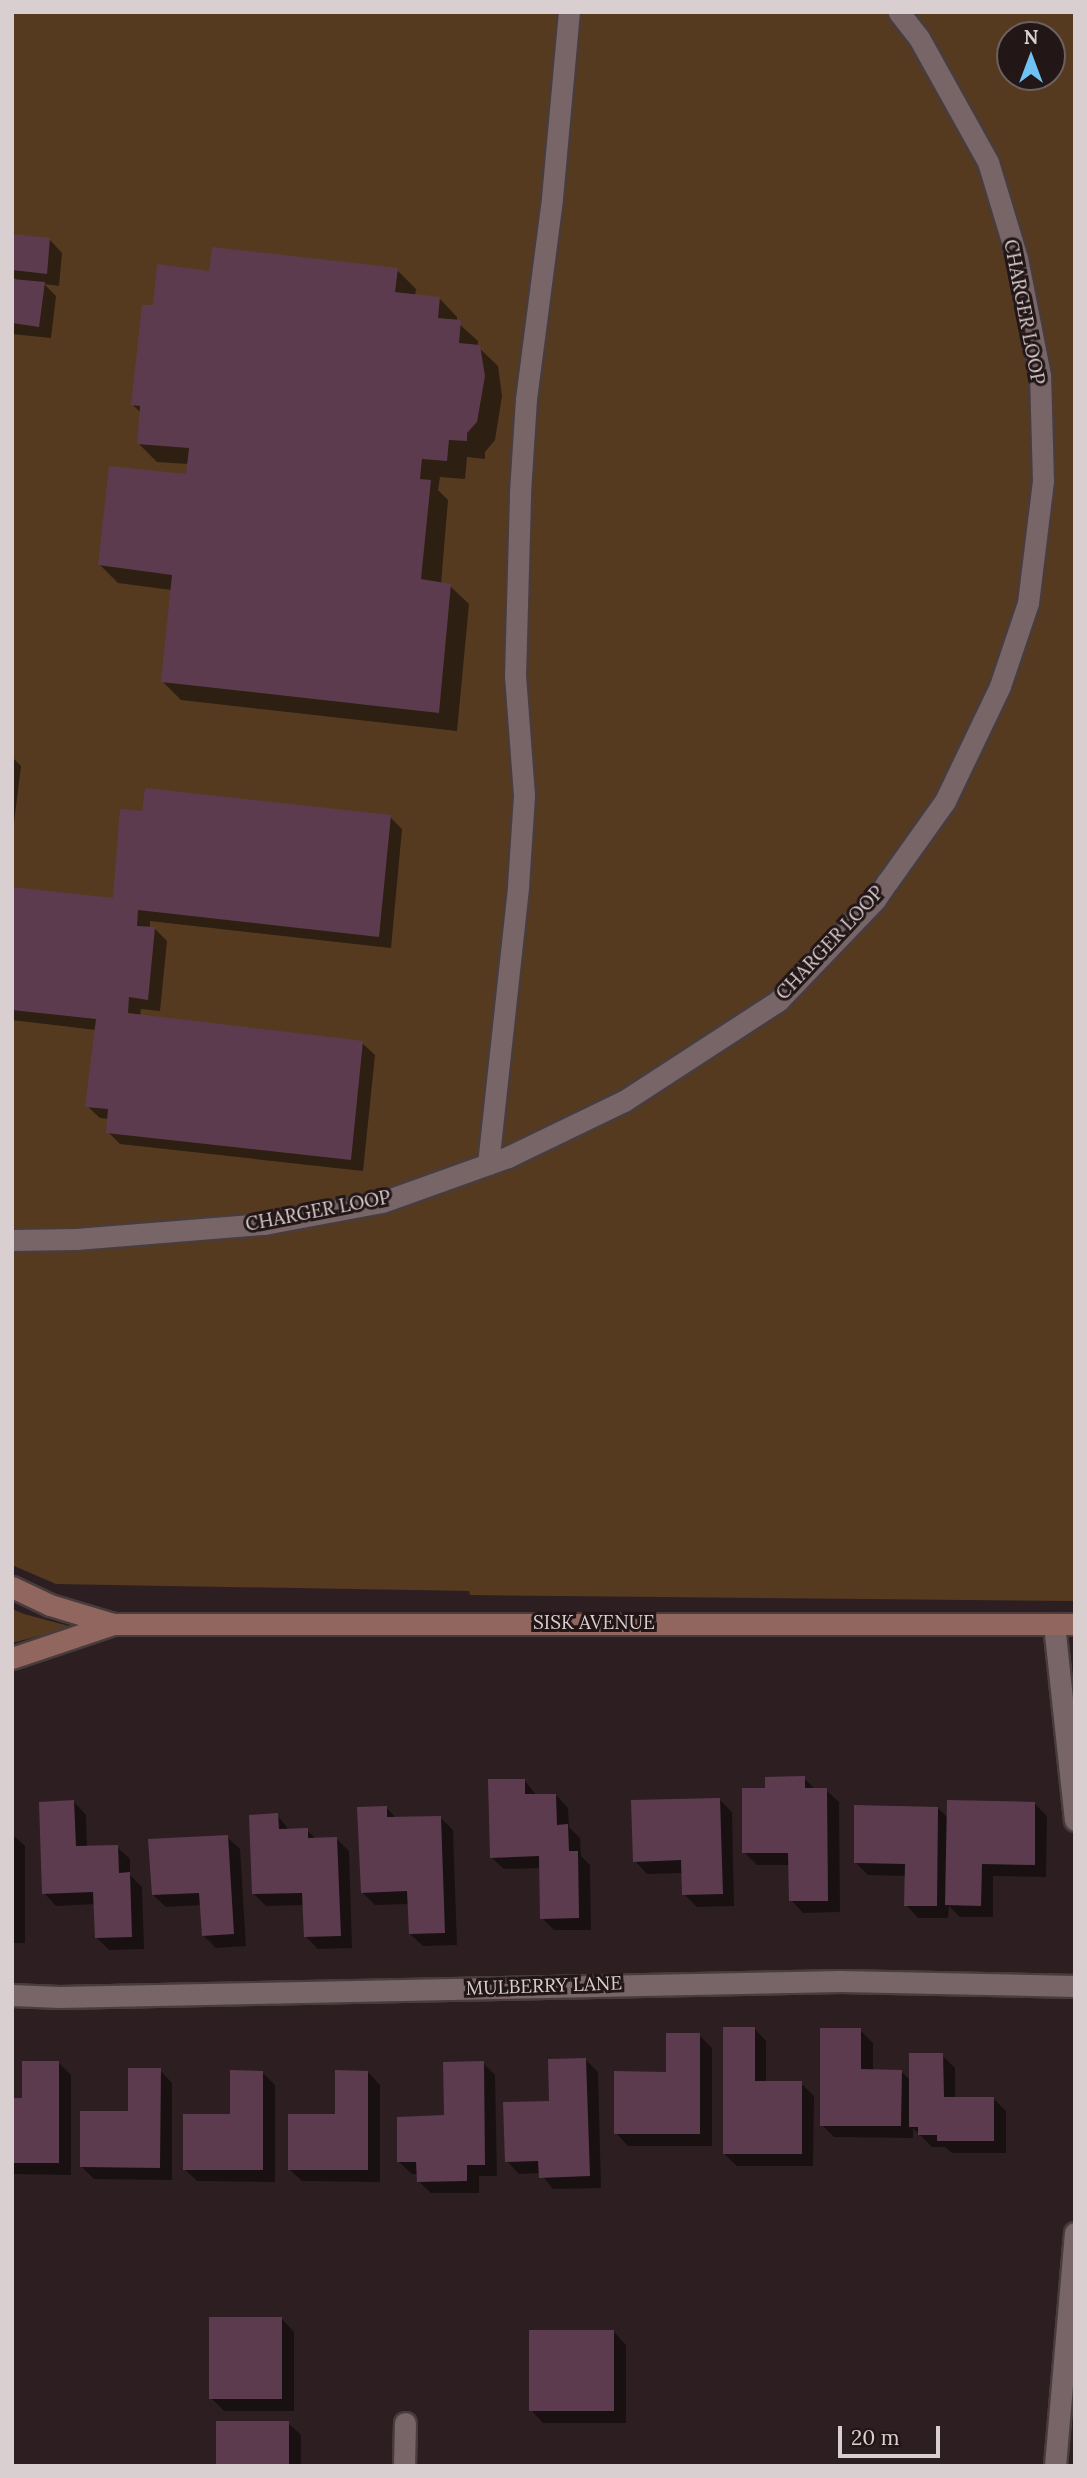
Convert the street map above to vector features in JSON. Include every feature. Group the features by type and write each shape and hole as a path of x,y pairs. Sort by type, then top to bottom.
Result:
{"street":[{"path":"488,1164 518,886 524,795 516,676 516,556 526,399 552,198 569,12"},
{"name":"CHARGER LOOP","path":"15,1242 264,1224 382,1202 488,1164 624,1101 778,1001 875,900 945,801 1000,686 1030,590 1043,481 1040,375 1017,258 988,162 919,38 899,12"},
{"name":"SISK AVENUE","path":"12,1587 50,1605 113,1624 1064,1624"},
{"name":"SISK AVENUE","path":"12,1658 113,1624"},
{"path":"1064,1624 1075,1820"},
{"name":"MULBERRY LANE","path":"12,1995 69,1997 812,1981 1075,1986"},
{"path":"1055,2466 1075,2233"},
{"path":"404,2466 405,2423"}],"shaded area":[{"path":"12,12 1075,12 1075,1601 470,1595 469,1591 56,1584 12,1565"},
{"path":"12,1609 80,1629 58,1631 12,1643"}],"building":[{"path":"12,234 50,238 47,274 12,270"},
{"path":"212,247 398,268 395,292 440,297 438,318 461,320 459,343 480,345 485,376 477,422 467,433 467,441 449,440 447,461 422,459 420,479 431,480 421,579 451,584 439,713 161,682 172,575 98,565 109,466 186,474 189,448 137,444 140,406 131,405 142,305 153,305 157,264 209,271"},
{"path":"12,279 45,282 39,327 12,323"},
{"path":"145,788 391,815 379,937 138,910 137,926 155,927 148,1000 129,997 128,1013 363,1041 351,1160 106,1133 108,1109 85,1107 96,1019 12,1010 12,887 113,898 120,809 142,811"},
{"path":"805,1776 805,1788 827,1788 828,1901 789,1901 788,1853 742,1853 742,1788 765,1788 765,1777"},
{"path":"488,1779 525,1779 525,1794 556,1794 557,1825 568,1824 569,1851 578,1851 579,1918 540,1919 539,1856 490,1858"},
{"path":"720,1798 723,1894 682,1895 681,1860 633,1862 631,1800"},
{"path":"74,1800 76,1846 118,1845 119,1873 130,1872 132,1937 95,1938 93,1892 42,1894 39,1802"},
{"path":"947,1800 1035,1802 1035,1865 982,1864 981,1906 945,1905"},
{"path":"854,1805 938,1807 937,1906 904,1906 905,1864 854,1863"},
{"path":"387,1806 387,1817 441,1816 445,1933 409,1934 407,1891 361,1893 357,1807"},
{"path":"278,1813 279,1829 308,1828 308,1838 337,1837 341,1936 304,1937 302,1893 252,1894 249,1815"},
{"path":"228,1835 234,1934 202,1936 199,1893 152,1895 148,1839"},
{"path":"723,2027 755,2027 755,2081 802,2081 802,2154 723,2154"},
{"path":"820,2028 861,2028 861,2069 902,2070 901,2126 820,2126"},
{"path":"666,2033 700,2033 700,2134 614,2134 614,2071 666,2072"},
{"path":"909,2053 943,2053 944,2097 994,2097 994,2141 937,2141 937,2135 918,2135 918,2127 909,2127"},
{"path":"586,2058 590,2176 539,2178 538,2161 505,2162 503,2102 549,2101 548,2059"},
{"path":"22,2061 59,2061 59,2163 12,2163 12,2098 22,2098"},
{"path":"484,2061 485,2165 467,2165 467,2181 417,2182 416,2162 397,2162 397,2117 444,2115 443,2062"},
{"path":"128,2068 161,2068 160,2168 80,2167 80,2111 128,2111"},
{"path":"230,2070 263,2071 263,2170 183,2170 183,2114 230,2114"},
{"path":"335,2070 368,2071 368,2170 288,2170 288,2114 335,2114"},
{"path":"209,2317 282,2317 282,2399 209,2399"},
{"path":"529,2330 614,2330 614,2411 529,2411"},
{"path":"216,2421 289,2421 289,2466 216,2466"}]}
